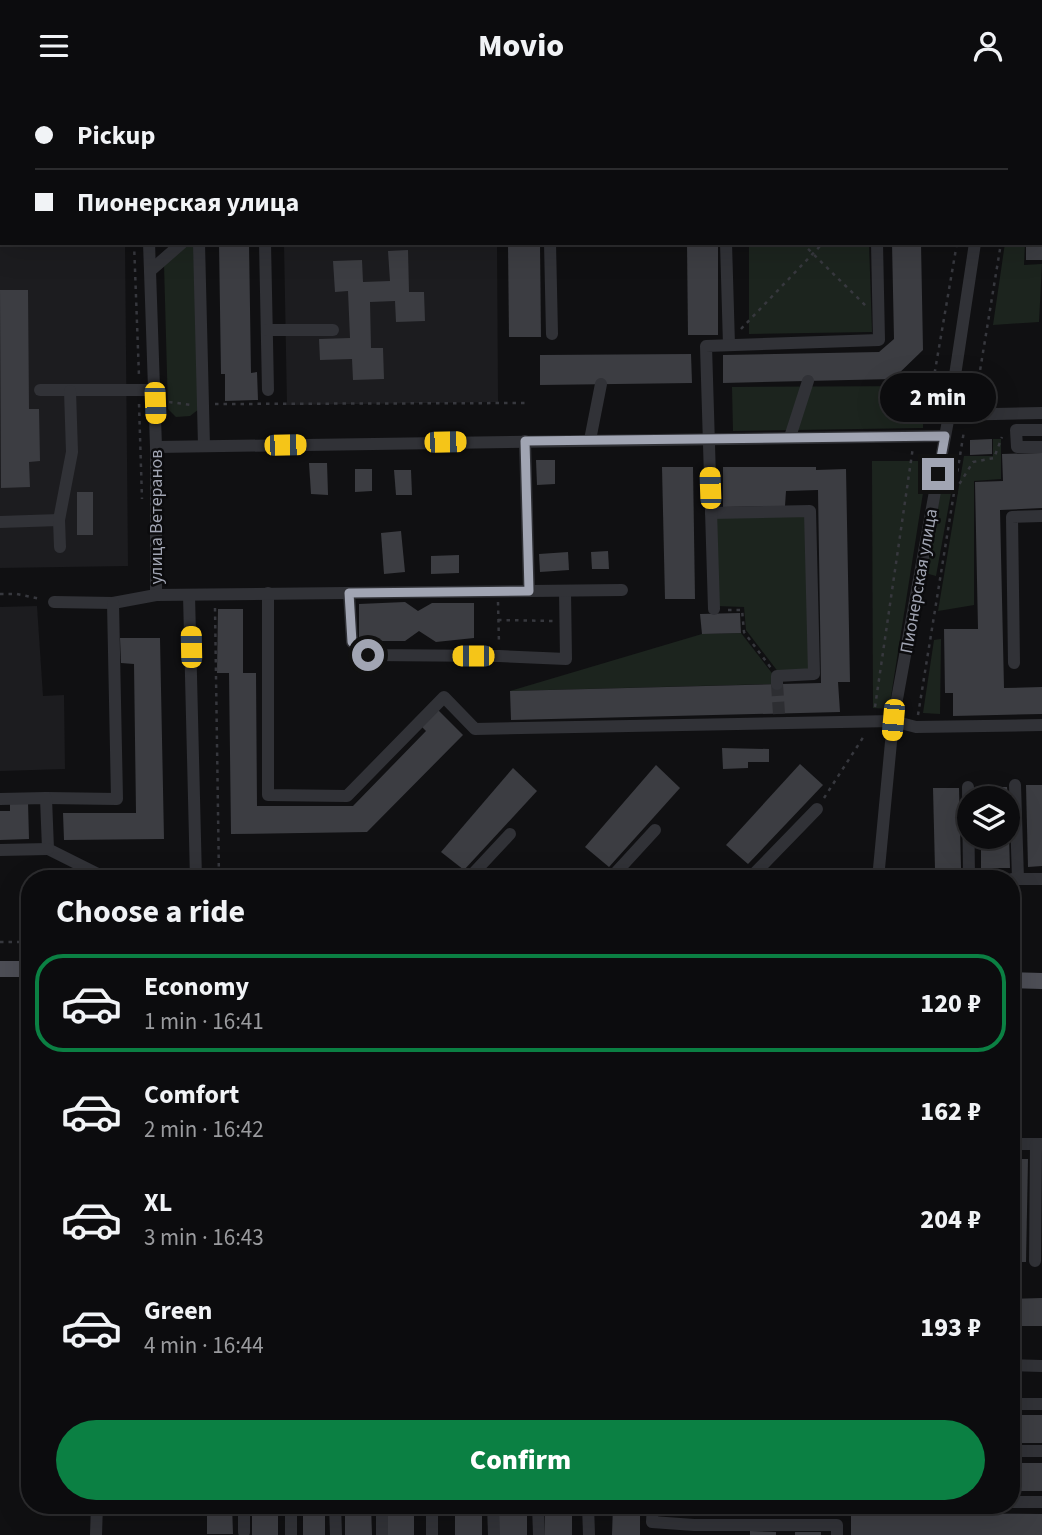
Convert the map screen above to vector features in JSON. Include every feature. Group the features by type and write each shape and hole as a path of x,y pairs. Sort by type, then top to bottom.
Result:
{"main road":[{"path":"0,969 21,969"},
{"path":"1020,980 1042,981"}],"street":[{"name":"улица Ветеранов","path":"149,245 156,447 156,595"},
{"path":"150,271 180,245"},
{"path":"199,245 204,446"},
{"path":"265,245 268,390"},
{"path":"550,245 552,334"},
{"path":"726,245 729,344"},
{"path":"714,609 706,346 879,340 877,245"},
{"name":"Пионерская улица","path":"879,870 893,720 949,415 975,245"},
{"path":"267,330 332,330"},
{"path":"790,437 808,381"},
{"path":"590,440 601,384"},
{"path":"40,390 154,390"},
{"path":"60,547 59,520 72,452 70,391"},
{"path":"949,415 1042,413"},
{"path":"1042,430 1016,430 1017,447 1042,447"},
{"path":"156,447 945,436"},
{"path":"525,441 529,591"},
{"path":"711,513 810,511 814,674 777,680"},
{"path":"1014,663 1012,517 1042,516"},
{"path":"0,522 59,520"},
{"path":"54,601 113,603 156,595 622,590"},
{"path":"349,593 352,642 368,655 499,656 566,660 565,591"},
{"path":"268,593 268,795 347,796 444,697 475,729 779,718 893,720 916,727 1042,725"},
{"path":"189,595 196,870"},
{"path":"0,799 117,799 113,603"},
{"path":"1015,785 1015,870"},
{"path":"46,798 48,849"},
{"path":"758,870 817,809"},
{"path":"618,870 655,830"},
{"path":"476,870 510,834"},
{"path":"0,850 48,849 90,870"},
{"path":"969,849 969,870"},
{"path":"1020,879 1042,879"},
{"path":"1020,1144 1039,1144 1035,1261"},
{"path":"1020,1365 1042,1366"},
{"path":"1020,1404 1042,1405"},
{"path":"1020,1451 1042,1451"},
{"path":"1020,1502 1042,1502"},
{"path":"96,1535 97,1514"},
{"path":"244,1514 244,1532"},
{"path":"291,1514 291,1535"},
{"path":"335,1514 336,1535"},
{"path":"382,1514 382,1535"},
{"path":"432,1514 432,1535"},
{"path":"493,1514 494,1535"},
{"path":"538,1514 539,1535"},
{"path":"588,1514 589,1535"},
{"path":"652,1528 788,1530 837,1525 837,1535"}],"path":[{"path":"134,245 142,501"},
{"path":"804,245 878,318"},
{"path":"729,344 821,245"},
{"path":"925,430 957,245"},
{"path":"976,395 1001,245"},
{"path":"169,402 195,405"},
{"path":"211,404 527,403"},
{"path":"916,727 964,431"},
{"path":"954,493 973,462 994,458 1005,431"},
{"path":"817,809 873,721 913,447"},
{"path":"497,592 499,656"},
{"path":"0,594 17,594 54,601"},
{"path":"215,595 219,870"},
{"path":"714,609 742,610 744,632 777,680"},
{"path":"498,619 565,621"},
{"path":"0,942 21,942"}],"shaded area":[{"path":"0,245 125,245 128,566 0,568"},
{"path":"188,245 195,245 199,409 190,416 176,417 168,409 164,264"},
{"path":"284,245 497,245 498,402 287,405"},
{"path":"749,245 869,245 872,332 749,334"},
{"path":"1005,245 1025,245 1024,265 1042,264 1039,322 993,325"},
{"path":"924,386 923,428 733,431 732,387"},
{"path":"993,439 1001,439 1001,479 974,481 974,605 938,611 964,456 993,456"},
{"path":"872,461 928,461 889,709 873,708"},
{"path":"942,480 953,482 936,576 925,573"},
{"path":"807,513 812,672 779,673 746,630 744,607 716,606 713,516"},
{"path":"37,606 43,696 64,695 65,769 0,771 0,607"},
{"path":"741,633 775,677 775,684 510,691 702,634"},
{"path":"941,639 940,714 923,713 934,640"}],"building":[{"path":"219,245 249,245 251,373 257,372 258,400 225,401 225,374 221,374"},
{"path":"508,245 540,245 541,337 509,337"},
{"path":"687,245 718,245 718,335 688,335"},
{"path":"892,245 921,245 923,350 893,379 723,383 723,355 879,352 894,339"},
{"path":"1026,245 1042,245 1042,260 1026,260"},
{"path":"408,250 409,292 424,292 425,321 396,322 395,301 370,302 371,348 383,348 384,379 353,380 352,359 320,360 319,339 350,338 348,291 335,292 333,261 362,260 363,282 390,281 388,251"},
{"path":"0,290 28,290 29,409 39,409 40,461 29,462 30,487 1,488"},
{"path":"691,354 692,383 540,385 540,355"},
{"path":"992,439 992,454 970,455 970,440"},
{"path":"1042,453 1042,508 1000,510 1004,688 1042,687 1042,714 953,716 953,693 945,693 944,629 978,629 975,482 1003,481 1002,454"},
{"path":"536,460 555,460 555,484 537,485"},
{"path":"309,463 327,463 328,495 311,494"},
{"path":"662,467 693,467 695,599 665,599"},
{"path":"723,467 846,469 850,682 838,682 840,712 511,720 510,691 821,683 818,490 786,491 785,506 723,507"},
{"path":"355,469 372,469 372,491 355,492"},
{"path":"394,470 411,470 412,495 396,495"},
{"path":"77,492 93,492 93,535 77,535"},
{"path":"401,531 405,572 384,574 381,533"},
{"path":"608,551 609,569 592,569 591,552"},
{"path":"568,552 569,570 540,572 539,554"},
{"path":"459,555 459,573 431,574 431,556"},
{"path":"405,602 418,611 432,603 474,603 474,638 436,642 419,631 405,641 359,641 359,604"},
{"path":"218,609 243,609 243,673 256,673 257,806 353,806 426,731 422,727 438,710 463,735 367,832 231,834 229,673 217,673"},
{"path":"740,613 741,633 702,634 700,614"},
{"path":"120,638 160,638 164,839 64,840 63,813 136,813 134,664 121,663"},
{"path":"722,748 769,749 769,762 748,762 748,768 723,769"},
{"path":"800,764 823,785 748,864 726,845"},
{"path":"656,765 680,788 609,867 585,847"},
{"path":"513,768 537,791 464,870 441,852"},
{"path":"1026,785 1042,785 1042,866 1028,867"},
{"path":"933,788 957,788 957,849 961,849 961,868 935,869"},
{"path":"10,802 28,802 29,839 0,840 0,811 10,811"},
{"path":"981,849 1009,849 1010,868 981,868"},
{"path":"1020,1159 1028,1159 1026,1262 1020,1262"},
{"path":"1042,1298 1042,1326 1020,1326 1020,1299"},
{"path":"1020,1415 1042,1415 1042,1443 1020,1443"},
{"path":"1020,1463 1042,1463 1042,1491 1020,1491"},
{"path":"207,1514 232,1514 233,1534 207,1534"},
{"path":"252,1514 278,1514 278,1535 252,1535"},
{"path":"303,1514 325,1514 325,1535 303,1535"},
{"path":"345,1514 371,1514 372,1535 345,1535"},
{"path":"387,1514 414,1514 414,1535 388,1535"},
{"path":"455,1514 482,1514 482,1535 455,1535"},
{"path":"499,1514 527,1514 527,1535 499,1535"},
{"path":"545,1514 572,1514 572,1535 545,1535"},
{"path":"613,1514 640,1514 640,1535 612,1535"},
{"path":"851,1514 1042,1514 1042,1535 851,1535"},
{"path":"750,1531 776,1532 776,1535 750,1535"},
{"path":"795,1532 821,1532 821,1535 795,1535"}],"tunnel":[{"path":"777,684 779,714"}],"route":[{"path":"368,655 352,642 349,593 529,591 525,441 945,436 938,474"}]}
